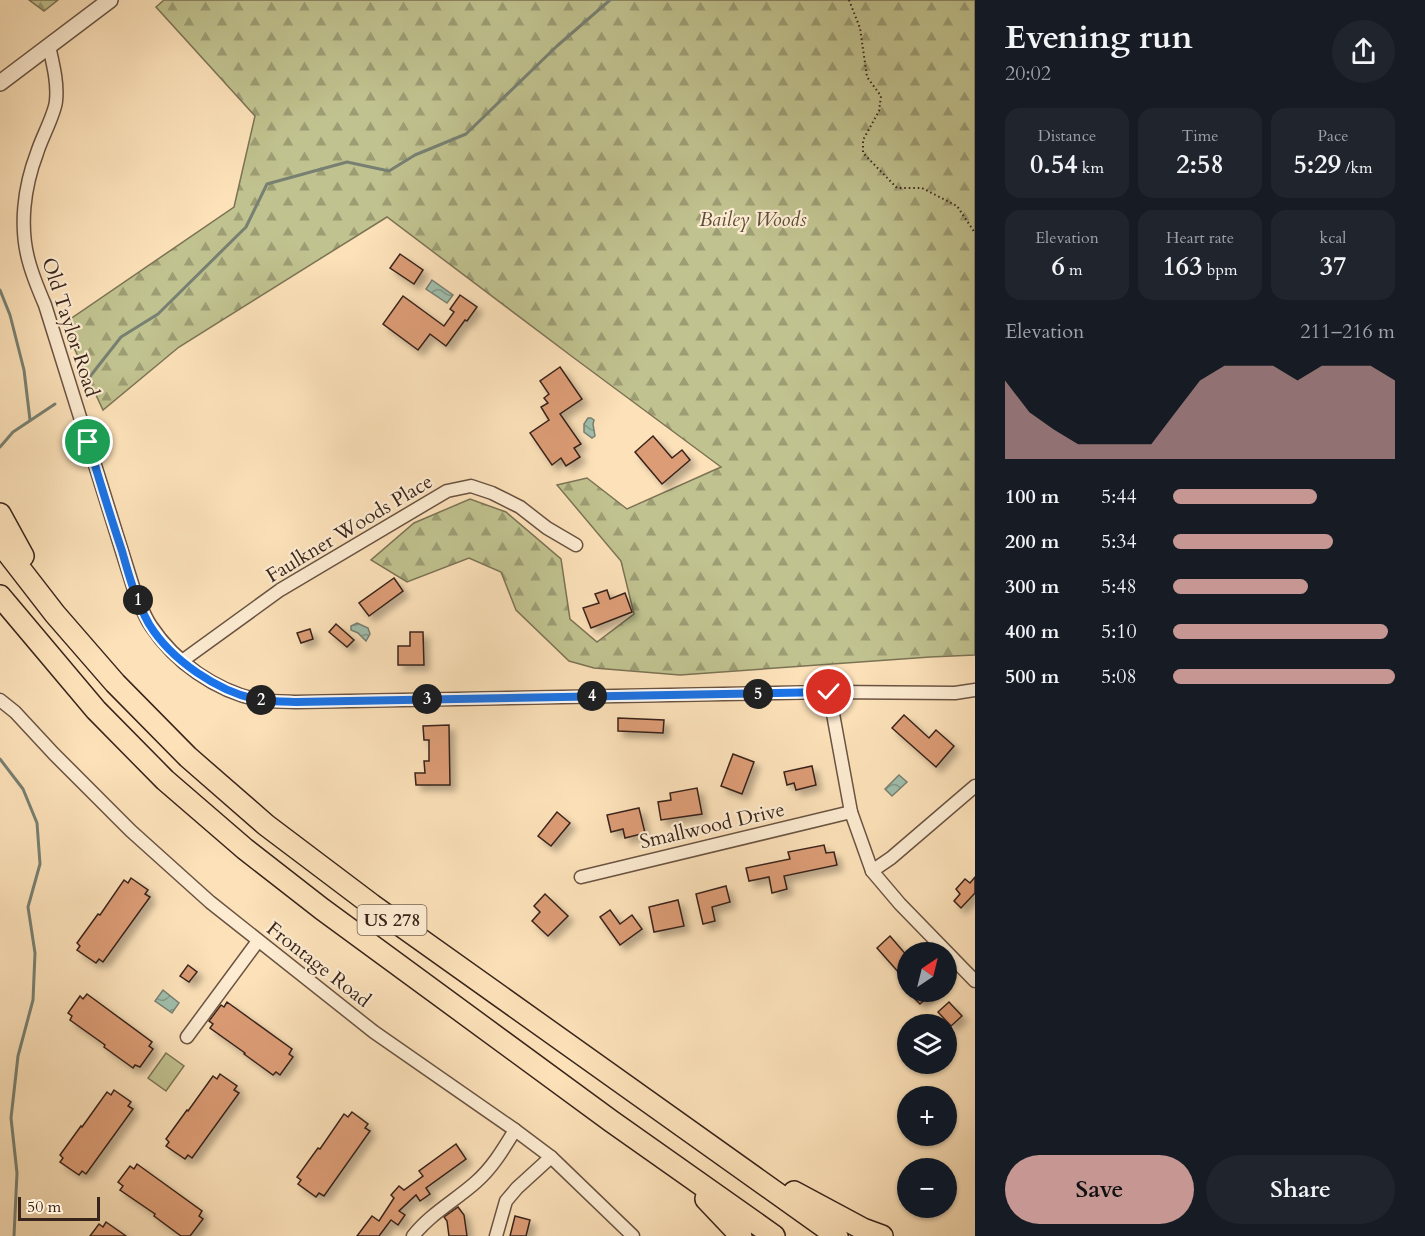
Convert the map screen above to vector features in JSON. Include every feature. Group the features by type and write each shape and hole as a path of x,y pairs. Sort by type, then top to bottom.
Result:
{"highway":[{"path":"0,514 55,614"},
{"name":"US 278","path":"0,543 55,614 115,683 188,757 266,825 372,905 837,1236"},
{"name":"US 278","path":"3,601 96,711 165,780 245,849 322,909 611,1121 774,1236"},
{"path":"682,1127 863,1229 882,1236"},
{"path":"670,1162 741,1236"}],"street":[{"path":"0,84 110,0"},
{"name":"Old Taylor Road","path":"49,46 56,84 56,104 33,164 25,203 24,236 28,260 45,306 135,592 150,624 167,647 204,677 228,690 259,700 296,702 829,692 955,693 975,690"},
{"name":"Faulkner Woods Place","path":"182,661 280,590 447,491 471,486 492,493 520,507 576,545"},
{"path":"829,692 851,812 872,871 900,904 975,981"},
{"name":"Frontage Road","path":"0,700 15,712 131,831 210,902 374,1032 551,1157 633,1236"},
{"path":"872,871 891,858 975,786"},
{"name":"Smallwood Drive","path":"581,877 851,812"},
{"path":"187,1037 258,941"},
{"path":"413,1236 433,1215 479,1180 497,1159 515,1130"},
{"path":"496,1236 506,1201 551,1157"}],"path":[{"path":"849,0 860,28 867,77 881,96 879,111 863,140 863,153 897,188 922,188 957,206 975,233"}],"green space":[{"path":"29,0 58,0 44,11"},
{"name":"Bailey Woods","path":"164,0 975,0 975,655 680,675 594,668 569,661 516,610 501,572 469,558 407,582 371,560 414,523 470,499 506,512 561,559 570,619 597,642 634,614 621,561 557,485 587,478 627,509 721,467 387,217 179,347 103,410 63,324 234,207 255,116 156,7"},
{"path":"166,1053 184,1066 166,1091 148,1078"}],"water":[{"path":"432,280 453,295 447,303 426,289"},
{"path":"588,418 594,420 595,436 592,438 584,432 584,424"},
{"path":"357,623 368,628 370,634 366,641 351,630 351,626"},
{"path":"899,775 907,782 892,796 885,789"},
{"path":"163,990 179,1003 172,1013 155,1001"}],"building":[{"path":"400,254 423,270 414,284 390,268"},
{"path":"460,295 477,307 446,346 430,334 418,350 383,324 403,296 444,326 454,312 450,309"},
{"path":"560,367 582,399 560,414 581,444 574,448 580,457 566,466 561,458 552,465 530,433 549,420 541,407 548,403 544,398 549,394 540,381"},
{"path":"653,436 672,458 682,450 690,460 662,484 635,452"},
{"path":"394,578 403,591 369,616 359,603"},
{"path":"607,590 610,599 625,593 632,612 591,628 583,608 599,603 595,594"},
{"path":"336,624 354,640 347,647 329,632"},
{"path":"310,629 313,639 301,643 297,633"},
{"path":"410,632 423,632 424,665 398,665 398,646 410,646"},
{"path":"904,715 929,738 936,730 954,746 936,767 892,728"},
{"path":"618,718 664,720 663,733 618,731"},
{"path":"449,725 450,785 416,785 415,773 425,773 424,761 429,761 429,740 424,740 423,726"},
{"path":"733,754 754,762 742,794 721,786"},
{"path":"812,766 816,785 796,790 794,783 787,785 784,772"},
{"path":"697,788 702,814 661,820 658,802 671,800 670,793"},
{"path":"639,808 645,833 625,838 623,829 611,832 607,815"},
{"path":"557,812 570,823 551,846 538,836"},
{"path":"824,845 826,853 834,852 837,865 784,876 787,889 772,893 769,877 749,881 746,868 790,859 788,852"},
{"path":"975,877 975,893 961,908 954,901 960,894 956,889 965,879 970,883"},
{"path":"131,878 148,890 145,894 150,897 103,962 99,959 96,963 77,950 80,946 77,943 124,880 128,883"},
{"path":"726,886 730,902 712,907 715,921 703,924 696,894"},
{"path":"545,894 568,916 548,936 532,921 540,912 534,906"},
{"path":"678,900 684,926 654,932 649,907"},
{"path":"610,910 620,924 632,915 642,929 620,945 600,917"},
{"path":"890,936 897,944 897,971 877,948"},
{"path":"188,965 197,972 189,982 180,976"},
{"path":"87,994 152,1042 149,1046 153,1049 140,1067 135,1065 133,1068 70,1020 72,1016 68,1013 80,996 83,999"},
{"path":"227,1002 292,1049 289,1054 293,1057 280,1075 276,1072 273,1075 210,1028 213,1024 209,1021 221,1005 224,1007"},
{"path":"949,1002 962,1016 957,1021 957,1014 938,1012"},
{"path":"220,1074 237,1086 234,1090 239,1093 192,1158 188,1155 185,1159 166,1146 169,1142 166,1139 213,1076 217,1079"},
{"path":"114,1090 131,1102 128,1106 133,1109 86,1174 82,1171 79,1175 60,1162 63,1158 60,1155 107,1092 111,1095"},
{"path":"352,1112 368,1124 365,1128 370,1131 324,1196 319,1193 316,1197 298,1184 301,1180 297,1177 344,1114 348,1117"},
{"path":"456,1144 466,1159 426,1188 430,1194 420,1201 416,1195 399,1211 405,1215 398,1225 391,1220 379,1236 357,1236 372,1216 379,1221 394,1198 391,1195 399,1186 404,1190 423,1176 419,1171"},
{"path":"137,1164 202,1211 199,1216 203,1219 190,1236 181,1236 154,1216 155,1214 120,1190 123,1186 118,1182 130,1166 134,1169"},
{"path":"458,1207 464,1215 467,1236 449,1236 447,1221 444,1217"},
{"path":"515,1216 530,1220 526,1236 510,1236"},
{"path":"106,1222 126,1236 90,1236 99,1224 103,1227"}],"waterway":[{"path":"88,379 121,337 158,314 246,227 267,184 347,162 389,171 415,155 466,134 557,46 610,0"},
{"path":"0,290 10,315 24,370 30,420"},
{"path":"0,447 13,432 55,404"},
{"path":"0,759 23,789 37,823 40,864 28,907 35,953 33,1000 18,1056 11,1118 17,1173 14,1236"}],"route":[{"path":"88,442 135,592 150,624 167,647 182,661 204,677 228,690 259,700 296,702 829,692"}]}
